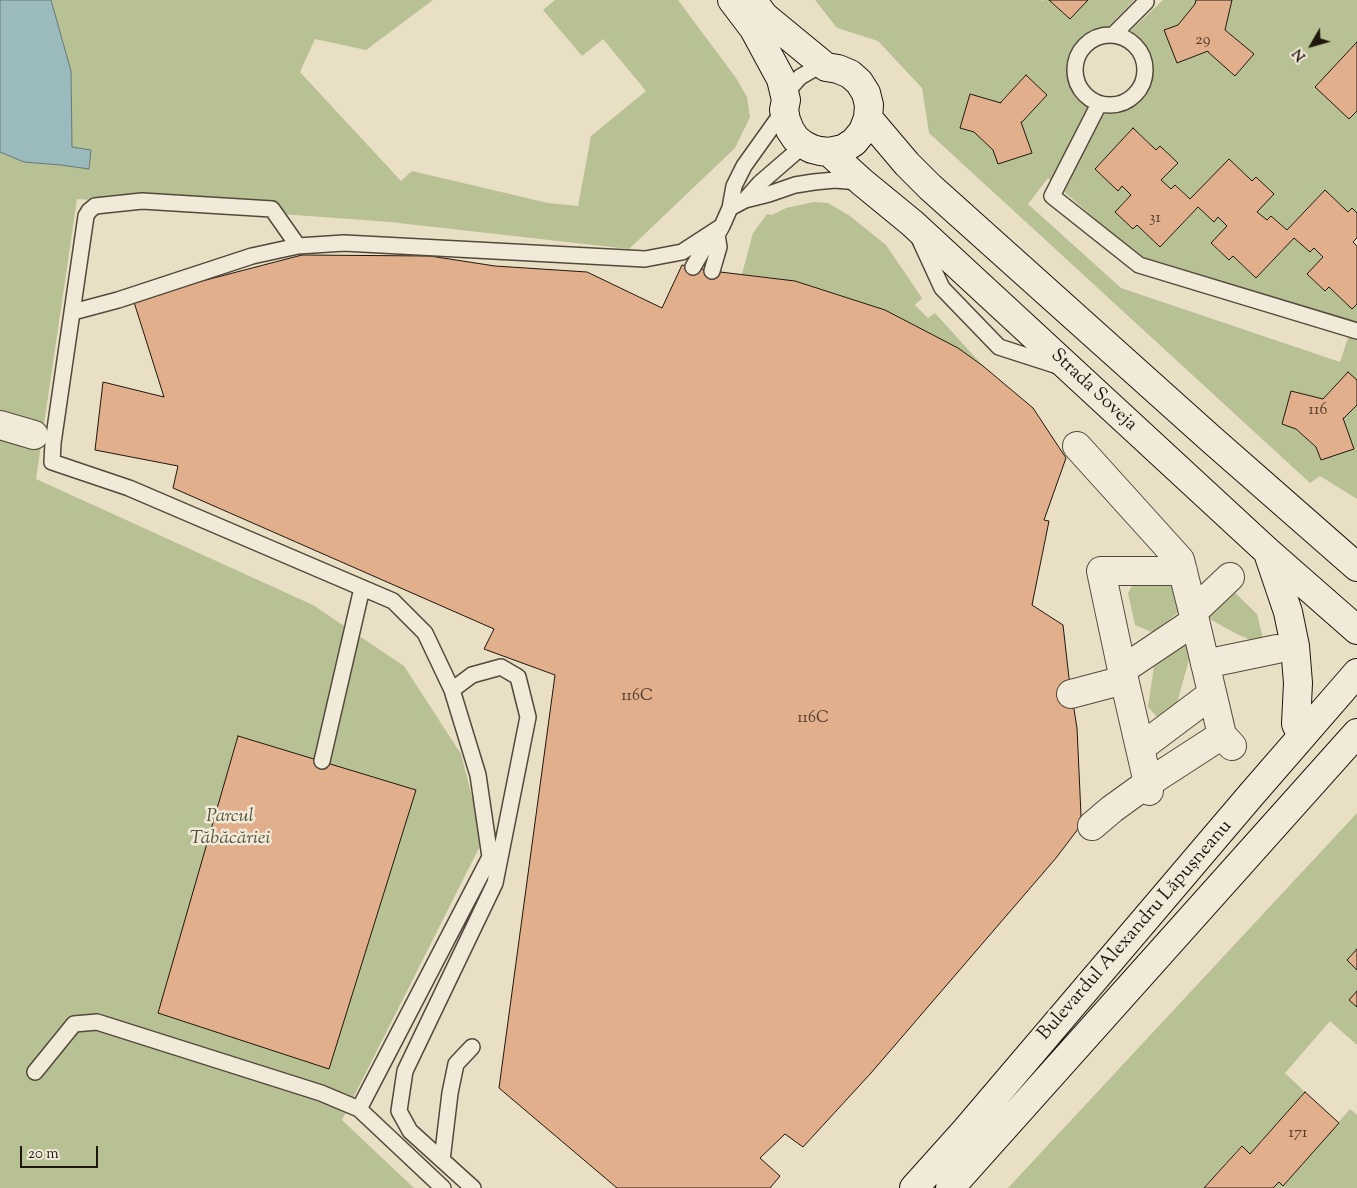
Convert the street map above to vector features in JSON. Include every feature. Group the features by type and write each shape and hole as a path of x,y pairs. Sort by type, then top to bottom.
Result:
{"main road":[{"name":"Strada Soveja","path":"732,0 754,29 781,79 786,120 796,139 817,149 862,182 912,223 1267,551 1357,630"},
{"path":"752,0 764,16 826,67 850,74 859,82 866,94 869,105 868,118 863,131 854,142 843,149 817,149"},
{"path":"868,118 907,164 930,187 1204,432 1346,546 1357,567"},
{"path":"0,425 34,435"},
{"path":"1077,446 1180,560 1212,694 1227,740 1112,809 1092,826"},
{"path":"1267,551 1288,612 1295,646 1298,683 1296,724 1302,736"},
{"path":"1148,787 1101,571 1182,570"},
{"path":"1072,694 1123,675 1194,617 1230,577"},
{"path":"1205,664 1277,649"},
{"name":"Bulevardul Alexandru Lăpușneanu","path":"914,1188 966,1130 1357,673"},
{"path":"1140,748 1212,694"},
{"name":"Bulevardul Alexandru Lăpușneanu","path":"950,1188 1357,733"},
{"path":"1296,802 1339,769 1357,760"}],"lane":[{"path":"1114,34 1146,2"},
{"path":"1114,34 1134,43 1142,53 1145,77 1139,90 1130,99 1121,104 1109,106 1099,104 1088,98 1076,81 1074,69 1084,45 1103,35 1114,34"},
{"path":"712,271 720,230 730,208 734,186 744,166 785,105 791,87 800,77 812,70 826,67"},
{"path":"1099,104 1052,196 1140,266 1357,331"},
{"path":"745,200 760,183 817,149"},
{"path":"730,208 745,200 794,185 835,180 862,182"},
{"path":"298,246 272,209 142,201 95,206 89,211 86,216 53,443 52,462 128,488 393,601 426,633 452,690 478,775 490,857 358,1109"},
{"path":"73,312 118,300 252,256 298,246 344,243 645,259 682,252 720,230"},
{"path":"693,267 707,243 720,230"},
{"path":"322,761 362,588"},
{"path":"452,690 472,675 501,668 518,677 528,717 495,883 405,1071 399,1111 410,1131 472,1188"},
{"path":"35,1072 74,1024 97,1022 321,1093 358,1109 443,1188"},
{"path":"442,1160 450,1094 456,1064 472,1047"}],"green space":[{"name":"Parcul Tăbăcăriei","path":"0,0 433,0 366,50 315,39 300,72 401,181 412,171 548,203 578,206 591,136 646,91 603,39 582,56 543,10 555,0 678,0 736,78 747,97 750,117 735,148 629,249 390,222 77,199 36,479 313,605 404,666 461,754 483,840 342,1120 414,1188 0,1188"},
{"path":"815,0 1049,0 1070,19 1088,0 1134,0 1106,29 1083,41 1070,67 1084,102 1116,108 1144,91 1147,58 1128,33 1163,0 1196,0 1195,4 1178,25 1164,30 1177,62 1208,51 1235,75 1254,54 1225,30 1232,0 1357,0 1357,42 1349,119 1357,111 1357,213 1352,208 1348,212 1325,190 1287,230 1271,216 1267,220 1257,212 1252,181 1190,199 1176,185 1171,189 1161,180 1177,163 1160,146 1156,150 1133,128 1095,169 1118,190 1122,186 1131,195 1115,212 1133,229 1137,225 1160,247 1198,207 1214,221 1218,217 1227,226 1211,244 1229,260 1233,256 1256,278 1294,238 1310,252 1314,248 1323,257 1307,274 1325,291 1329,287 1352,309 1357,304 1357,380 1348,372 1323,399 1292,391 1282,424 1296,429 1316,447 1321,460 1354,449 1343,418 1357,405 1357,499 1320,476 1310,483 929,133 922,88 878,41 837,28","holes":["1026,75 1047,95 1021,122 1032,152 993,150 974,132 960,128 970,94 1001,103","1048,178 1138,256 1353,323 1340,362 1121,288 1028,204"]},
{"path":"814,202 828,203 850,216 886,245 922,298 915,305 928,318 935,313 983,366 958,348 885,310 795,281 742,274 753,233 767,214 772,215 786,208"},
{"path":"1137,577 1179,578 1182,609 1154,633 1135,625 1128,593"},
{"path":"1228,586 1257,614 1265,647 1206,617"},
{"path":"1185,643 1192,649 1177,703 1158,718 1148,707 1154,666"},
{"path":"1357,813 1357,949 1347,960 1357,970 1357,991 1349,1000 1357,1007 1357,1045 1330,1021 1285,1073 1305,1092 1250,1154 1241,1146 1204,1188 1008,1188"},
{"path":"1350,1109 1357,1115 1357,1188 1273,1188 1279,1182 1284,1185"}],"water":[{"path":"0,0 51,0 71,71 72,147 91,150 89,169 24,162 0,152"}],"building":[{"path":"1049,0 1088,0 1070,19"},
{"path":"1196,0 1232,0 1225,30 1254,54 1235,76 1208,51 1177,63 1164,30 1178,25 1195,4"},
{"path":"1357,42 1357,111 1349,119 1315,87"},
{"path":"1026,75 1047,95 1021,122 1032,153 998,164 993,150 974,132 960,128 970,94 1001,103"},
{"path":"1133,128 1156,150 1160,146 1178,163 1161,180 1171,189 1175,185 1190,199 1229,159 1252,181 1256,177 1274,194 1257,212 1267,220 1271,216 1287,230 1325,190 1348,212 1352,208 1357,213 1357,238 1353,242 1357,246 1357,304 1352,309 1329,287 1325,291 1307,274 1323,257 1314,248 1310,252 1294,238 1256,278 1233,256 1229,260 1211,243 1227,226 1218,217 1214,222 1198,207 1160,247 1137,225 1133,229 1115,212 1131,195 1122,186 1118,191 1095,169"},
{"path":"302,255 430,256 495,266 587,272 662,308 682,265 712,271 795,281 885,310 958,348 983,366 1033,408 1066,458 1044,520 1049,521 1032,605 1063,625 1077,728 1081,815 1078,829 1056,858 871,1073 803,1147 785,1134 760,1158 780,1176 770,1188 617,1188 499,1088 555,675 484,649 494,629 173,488 178,466 95,450 103,382 164,397 133,299"},
{"path":"1348,372 1357,380 1357,405 1343,418 1354,449 1321,460 1316,447 1296,429 1282,424 1291,391 1323,399"},
{"path":"238,736 416,790 329,1069 158,1013"},
{"path":"1357,949 1357,970 1347,960"},
{"path":"1357,991 1357,1007 1349,1000"},
{"path":"1305,1092 1339,1123 1283,1186 1279,1182 1273,1188 1204,1188 1242,1146 1250,1154"}]}
